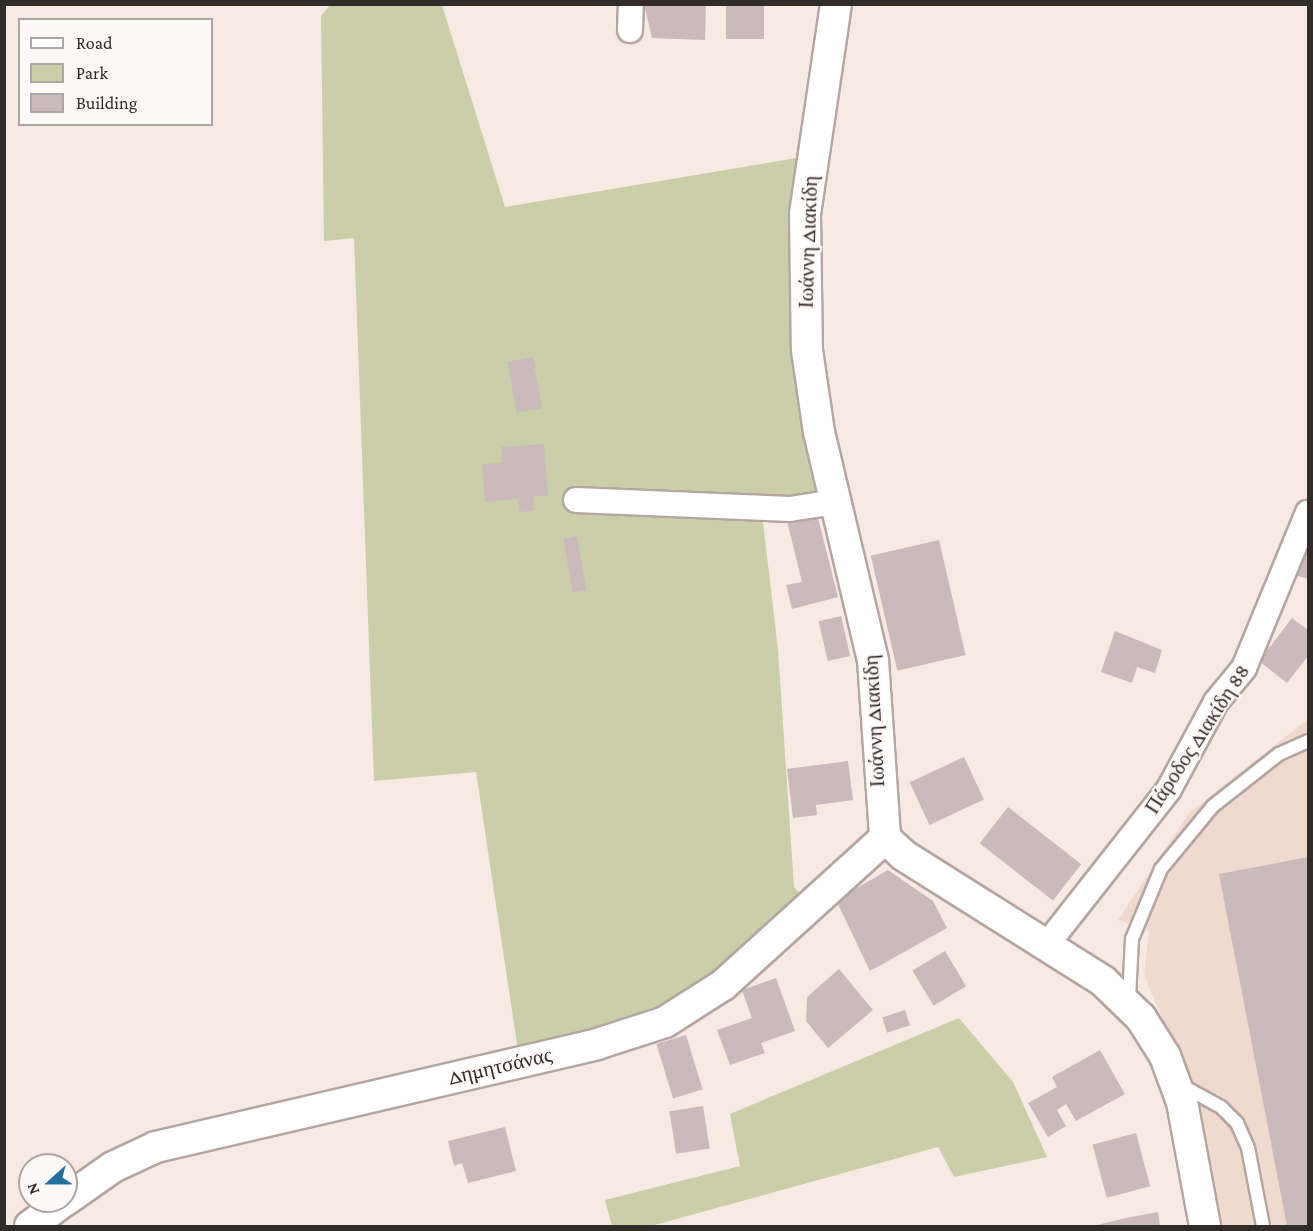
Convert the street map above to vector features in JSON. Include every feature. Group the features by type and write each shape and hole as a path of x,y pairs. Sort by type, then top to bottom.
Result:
{"street":[{"path":"630,30 631,4"},
{"name":"Ιωάννη Διακίδη","path":"836,4 812,152 804,267 813,399 873,660 885,838"},
{"path":"576,500 790,508 835,502"},
{"name":"Πάροδος Διακίδη 88","path":"1048,943 1169,789 1216,702 1244,668 1308,513"},
{"path":"885,838 903,855 1048,943 1130,1006 1156,1038 1176,1083 1204,1227"},
{"name":"Δημητσάνας","path":"78,1191 113,1167 156,1147 597,1044 665,1022 723,985 885,838"},
{"name":"Δημητσάνας","path":"30,1227 48,1213"}],"lane":[{"path":"1130,1006 1132,939 1161,869 1213,806 1279,754 1308,741"},
{"path":"1176,1083 1221,1107 1237,1123 1248,1148 1263,1227"}],"shaded area":[{"path":"1308,719 1308,1226 1221,1226 1201,1112 1144,975 1149,931 1118,920 1189,813"}],"green space":[{"path":"330,5 442,5 505,207 802,157 831,511 763,522 778,650 794,887 806,900 678,1010 519,1057 476,772 374,781 354,238 324,241 321,16"},
{"path":"959,1018 1013,1082 1047,1157 954,1177 938,1147 651,1226 612,1226 605,1200 740,1166 730,1114"}],"building":[{"path":"644,4 706,4 705,40 652,38"},
{"path":"726,4 764,4 764,39 726,39"},
{"path":"533,357 542,408 516,413 507,362"},
{"path":"544,444 548,495 533,497 534,511 519,512 518,499 485,502 482,464 502,463 501,447"},
{"path":"817,514 838,597 792,609 786,585 802,582 787,521"},
{"path":"577,536 587,590 573,593 563,538"},
{"path":"1308,537 1308,579 1295,575"},
{"path":"939,540 966,655 897,671 871,556"},
{"path":"841,616 850,656 828,661 819,621"},
{"path":"1292,618 1308,630 1308,656 1287,683 1259,661"},
{"path":"1115,631 1162,650 1155,673 1137,667 1132,683 1101,672"},
{"path":"964,757 984,800 929,825 910,782"},
{"path":"848,761 853,800 816,805 817,815 793,818 787,769"},
{"path":"1008,807 1081,864 1053,901 980,843"},
{"path":"1308,857 1308,1226 1287,1226 1219,874"},
{"path":"888,870 933,901 947,928 870,971 836,900"},
{"path":"945,951 966,986 934,1006 912,971"},
{"path":"839,969 873,1010 828,1048 806,1021 807,997"},
{"path":"776,978 795,1031 761,1043 765,1053 730,1065 717,1030 752,1018 742,990"},
{"path":"905,1010 910,1025 887,1033 882,1017"},
{"path":"686,1035 703,1090 673,1099 656,1044"},
{"path":"1100,1050 1125,1094 1076,1121 1066,1104 1057,1110 1066,1126 1048,1137 1028,1103 1057,1087 1052,1077"},
{"path":"703,1106 710,1148 676,1154 669,1111"},
{"path":"505,1127 516,1171 468,1183 462,1163 454,1166 448,1141"},
{"path":"1136,1133 1150,1186 1107,1198 1093,1145"},
{"path":"1158,1212 1160,1226 1093,1226 1126,1218"}]}
